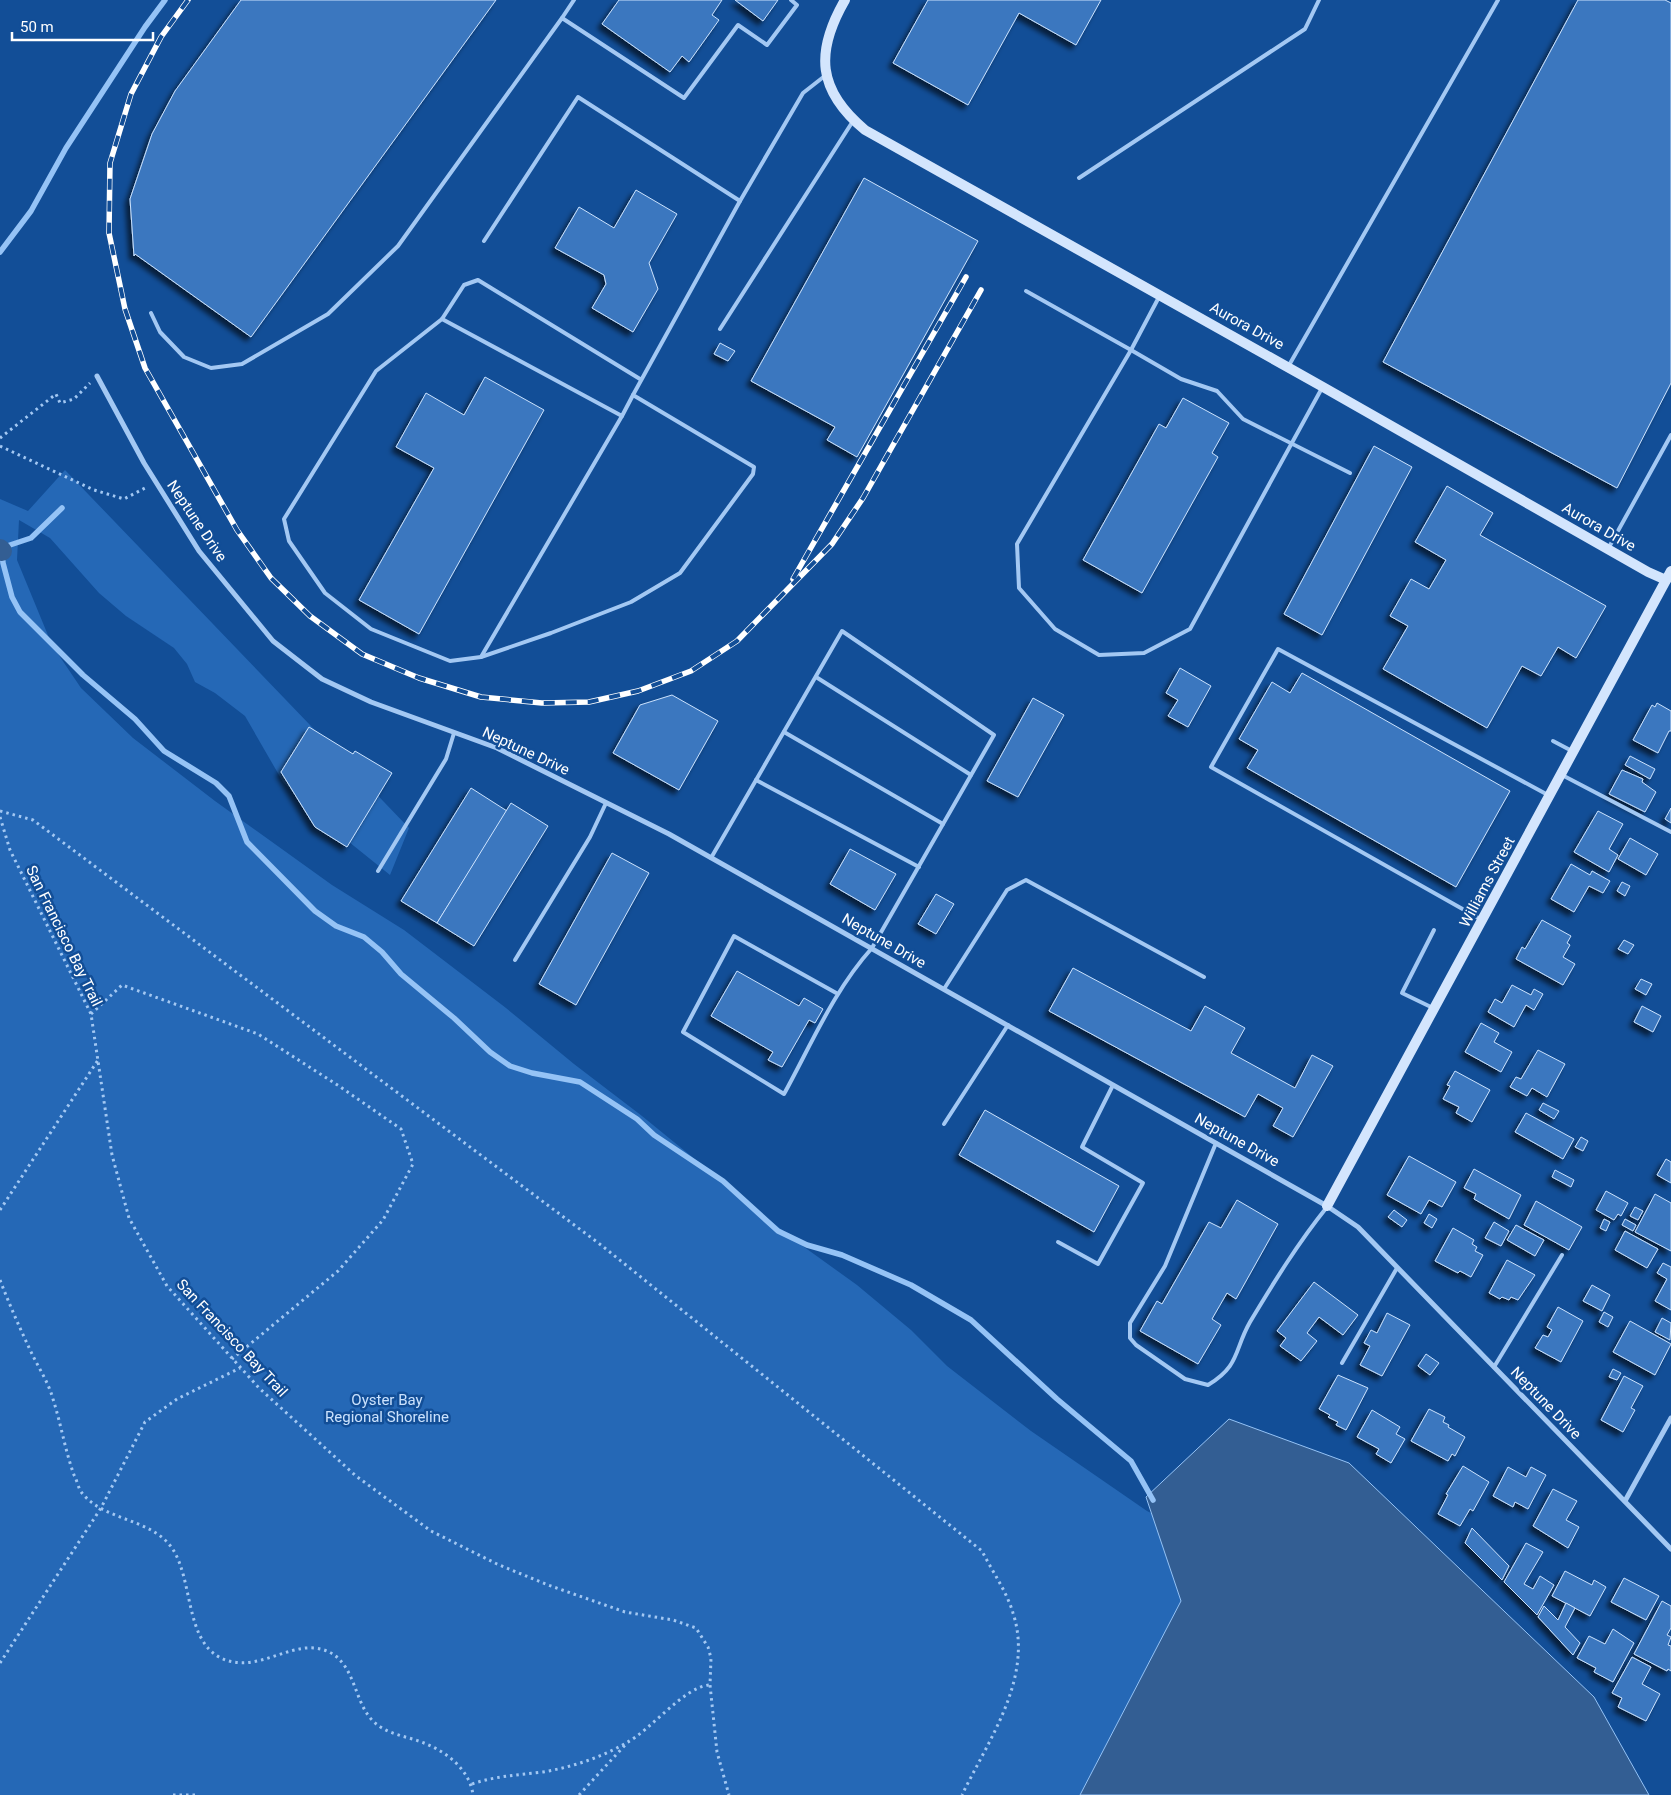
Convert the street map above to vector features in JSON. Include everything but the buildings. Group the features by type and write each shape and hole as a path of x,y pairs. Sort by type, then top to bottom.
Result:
{"street":[{"name":"Aurora Drive","path":"845,0 827,38 824,58 836,100 853,120 865,130 1288,366 1608,550 1648,572 1669,578"},
{"name":"Neptune Drive","path":"97,376 156,482 199,551 273,641 322,679 370,702 497,748 711,858 1327,1206 1358,1227 1671,1549"},
{"name":"Williams Street","path":"1327,1206 1669,578"},
{"path":"1624,1501 1671,1418"}],"lane":[{"path":"151,313 160,332 184,358 211,368 242,364 328,314 398,246 574,0"},
{"path":"562,18 684,98 738,25 767,45 797,5 791,0"},
{"path":"1079,178 1305,29 1319,0"},
{"path":"1288,366 1498,0"},
{"path":"481,657 622,416 640,379 803,93 828,76"},
{"path":"484,241 578,97 740,201"},
{"path":"720,329 853,120"},
{"path":"633,395 754,467 753,474 680,573 631,602 481,657 450,662 371,630 325,593 289,541 284,519 376,371 442,319 464,285 478,280 640,379"},
{"path":"1026,291 1181,379 1217,391 1243,419 1350,473"},
{"path":"1160,295 1131,350 1017,544 1019,588 1056,629 1099,655 1144,653 1190,629 1323,386"},
{"path":"442,319 622,416"},
{"path":"1608,550 1671,435"},
{"path":"711,858 842,631 994,735 872,948 854,968 838,994 784,1094 683,1032 734,936 838,994"},
{"path":"1483,921 1211,767 1278,649 1550,796"},
{"path":"816,677 971,775"},
{"path":"784,732 943,824"},
{"path":"378,871 446,759 454,733"},
{"path":"1553,741 1574,752"},
{"path":"1562,775 1671,832"},
{"path":"756,780 918,867"},
{"path":"515,960 590,837 606,803"},
{"path":"944,989 1007,890 1026,880 1204,978"},
{"path":"1434,930 1402,993 1435,1009"},
{"path":"944,1124 1008,1025"},
{"path":"1058,1242 1098,1264 1143,1183 1082,1147 1113,1085"},
{"path":"1216,1143 1165,1266 1130,1323 1130,1338 1136,1345 1184,1379 1208,1385 1220,1378 1232,1366 1248,1325 1302,1237 1327,1206"},
{"path":"1494,1366 1562,1256"},
{"path":"1342,1363 1397,1268"}],"path":[{"path":"0,438 56,394 60,403 74,400 97,376"},
{"path":"0,446 94,490 124,499 156,482"},
{"path":"0,810 33,820 601,1245 982,1551 1013,1612 1020,1651 1012,1693 962,1795"},
{"name":"San Francisco Bay Trail","path":"0,817 10,850 91,1014 112,1155 129,1218 167,1286 259,1388 356,1476 431,1531 497,1564 548,1585 625,1612 673,1620 696,1628 708,1647 717,1752 728,1795"},
{"path":"91,1014 122,985 258,1034 339,1086 401,1129 413,1164 383,1220 338,1271 232,1359"},
{"path":"0,1210 98,1060"},
{"path":"0,1280 53,1398 66,1453 81,1492 101,1508 159,1535 171,1547 179,1561 202,1643 214,1654 230,1661 258,1662 315,1648 334,1656 352,1678 365,1709 374,1722 388,1732 424,1743 445,1754 462,1769 472,1784 473,1795"},
{"path":"0,1663 101,1508 145,1422 177,1399 240,1368"},
{"path":"472,1784 498,1776 571,1766 600,1756 627,1743 660,1719 688,1693 702,1686 710,1685"},
{"path":"579,1795 627,1743"},
{"path":"174,1795 196,1795"}],"green space":[{"name":"Oyster Bay Regional Shoreline","path":"65,470 409,828 390,875 318,817 283,782 245,716 215,693 195,682 187,664 174,648 126,616 99,593 50,538 19,520 17,560 52,645 81,688 133,738 215,801 332,885 404,930 506,1008 793,1239 857,1285 911,1330 947,1366 1031,1431 1147,1511 1209,1542 1114,1795 0,1795 0,499 28,511"}],"shaded area":[{"path":"1229,1419 1349,1463 1594,1697 1649,1795 1080,1795 1181,1601 1146,1497"}],"waterway":[{"path":"0,252 31,211 66,148 145,27 165,0"},
{"path":"62,508 31,538 7,546 2,551 3,563 12,597 20,612 83,675 135,719 164,751 216,783 229,796 247,842 315,911 336,926 364,937 382,952 401,974 454,1018 490,1052 510,1066 532,1073 580,1082 637,1119 654,1135 723,1181 778,1231 807,1245 842,1255 911,1285 971,1320 1057,1399 1131,1461 1153,1500"}],"railway":[{"path":"188,0 161,37 131,94 110,163 109,233 125,309 145,368 237,530 271,578 310,616 362,654 419,678 481,697 542,703 589,702 638,691 691,671 737,641 832,544 863,498 981,290"},
{"path":"793,579 966,277"}]}
